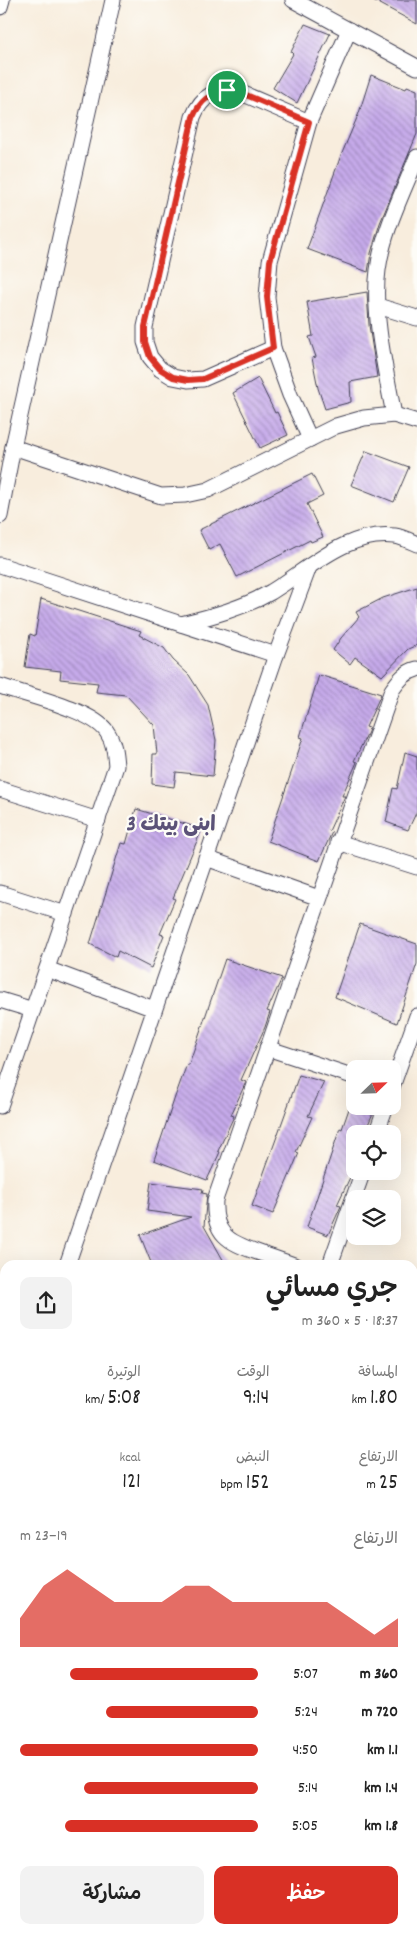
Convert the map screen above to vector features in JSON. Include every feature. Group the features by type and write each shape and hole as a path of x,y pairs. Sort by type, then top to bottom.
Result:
{"street":[{"path":"0,7 2,0"},
{"path":"0,516 13,447 113,0"},
{"path":"293,0 417,67"},
{"path":"310,439 290,395 273,348 267,297 270,261 309,122 349,30"},
{"path":"273,348 203,379 188,380 173,377 160,369 150,357 145,342 145,327 193,117 198,106 216,92 227,90 239,92 309,122"},
{"path":"394,415 382,354 377,283 389,228 412,182 417,157"},
{"path":"378,306 417,318"},
{"path":"13,447 161,496 185,495 208,490 336,426 355,420 394,415 417,422"},
{"path":"181,624 226,613 270,592 340,547 377,537 396,536 417,544"},
{"path":"0,565 276,655"},
{"path":"68,1260 276,655 309,567"},
{"path":"280,1260 236,1245 226,1237 218,1226 214,1214 218,1191 392,690 399,679 410,671 417,669"},
{"path":"0,686 93,718 107,731 114,747 116,766 0,1106"},
{"path":"0,789 98,820"},
{"path":"338,842 417,867"},
{"path":"206,858 319,898"},
{"path":"0,894 66,914"},
{"path":"47,970 154,1009"},
{"path":"0,1000 33,1010"},
{"path":"401,1061 417,1016"},
{"path":"267,1048 346,1075"},
{"path":"332,1260 360,1180"}],"building":[{"path":"373,0 417,0 417,24"},
{"path":"305,24 330,34 297,103 273,88 293,54 291,52"},
{"path":"371,75 406,89 407,86 417,90 417,134 380,223 371,253 368,272 307,249 340,158 359,113"},
{"path":"367,292 369,325 377,377 350,382 351,402 325,409 318,388 312,358 316,357 309,337 313,336 307,302"},
{"path":"258,378 288,435 260,448 233,393"},
{"path":"366,451 409,467 394,502 351,485"},
{"path":"312,474 323,496 307,504 323,537 311,542 310,540 237,577 220,544 209,550 199,530"},
{"path":"417,587 417,645 408,649 382,676 355,657 350,664 333,650 359,617 356,612 383,598"},
{"path":"41,599 141,631 139,635 164,648 173,660 189,675 208,705 216,740 213,776 176,772 174,787 152,784 153,754 157,754 154,725 126,695 96,692 98,683 60,679 61,671 25,667 30,634 35,636"},
{"path":"319,675 381,694 366,727 369,728 368,732 354,761 357,762 342,796 345,796 329,831 332,832 319,861 268,841 303,738 300,737"},
{"path":"405,752 417,756 417,811 408,830 386,822 393,788 397,789"},
{"path":"136,809 202,829 173,898 175,899 160,934 164,935 151,968 118,951 116,957 90,944 121,843 126,844"},
{"path":"360,924 417,944 417,964 397,1023 335,997"},
{"path":"225,959 282,978 267,1011 270,1012 265,1027 241,1080 246,1082 231,1115 234,1116 207,1180 154,1160"},
{"path":"299,1075 324,1082 308,1116 312,1117 296,1152 299,1153 273,1214 252,1206"},
{"path":"347,1115 372,1115 368,1125 346,1125 346,1180 349,1180 337,1205 341,1206 328,1235 307,1227 340,1128 342,1129"},
{"path":"151,1182 203,1189 202,1193 207,1194 204,1226 223,1260 150,1260 140,1235 191,1217 147,1211"}],"district":[{"name":"ابنى بيتك 3","path":"171,826"}],"route":[{"path":"227,90 239,92 309,122 270,261 267,297 273,348 203,379 188,380 173,377 160,369 150,357 145,342 145,327 193,117 198,106 206,98 216,92 227,90"}]}
